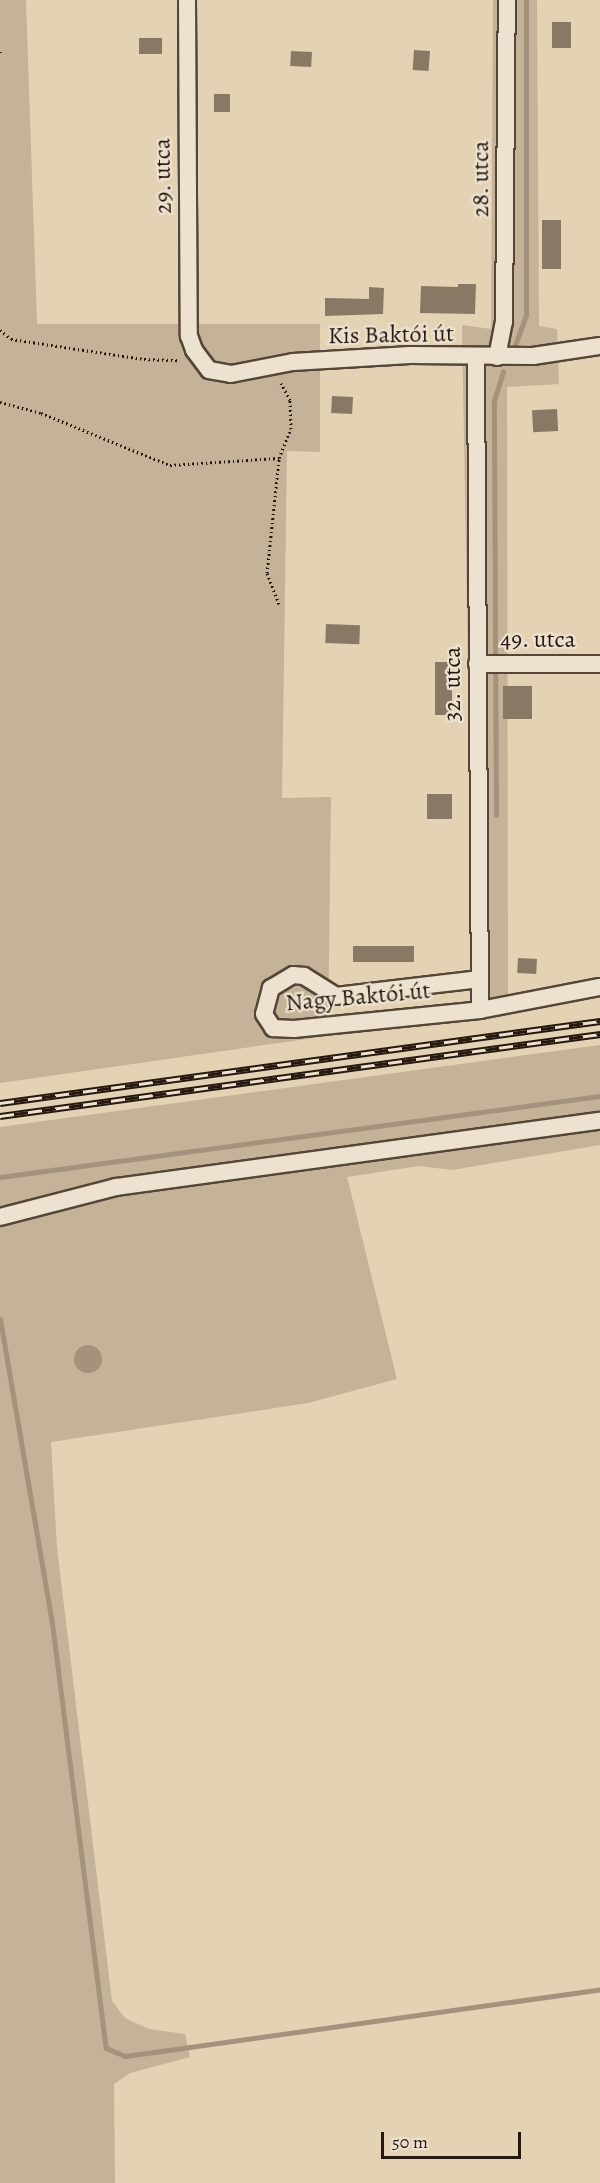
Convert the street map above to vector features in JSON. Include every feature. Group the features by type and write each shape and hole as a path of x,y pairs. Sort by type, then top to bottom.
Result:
{"street":[{"name":"29. utca","path":"187,0 189,336 197,355"},
{"name":"28. utca","path":"497,357 504,322 507,0"},
{"name":"Kis Baktói út","path":"197,355 218,374 261,371 293,362 344,358 533,356 600,346"},
{"name":"32. utca","path":"476,358 480,1010"},
{"name":"49. utca","path":"477,664 600,664"},
{"name":"Nagy Baktói út","path":"480,980 336,996 304,976 293,975 271,988 264,1014 273,1028 284,1029 480,1010 600,987"},
{"path":"0,1217 116,1187 600,1121"}],"path":[{"path":"0,330 11,339 84,347 144,359 197,355"},
{"path":"261,371 274,376 290,400 291,429 279,458 267,573 279,604"},
{"path":"0,402 41,413 170,465 279,458"}],"shaded area":[{"path":"0,0 26,0 37,324 320,324 320,452 287,451 282,798 331,797 328,1036 0,1083"},
{"path":"493,0 537,0 539,326 557,329 559,384 507,387 508,1012 474,1016 462,325 491,329"},
{"path":"600,1045 600,1145 452,1170 419,1166 347,1177 397,1379 308,1403 51,1442 57,1548 112,2001 125,2018 149,2029 185,2034 190,2057 130,2073 114,2084 115,2183 0,2183 0,1127"},
{"path":"88,1345 98,1349 102,1359 98,1369 88,1373 78,1369 74,1359 78,1349"}],"building":[{"path":"552,22 571,22 571,48 552,48"},
{"path":"139,38 162,38 162,54 139,54"},
{"path":"414,50 430,51 429,71 413,70"},
{"path":"291,51 312,52 311,67 290,66"},
{"path":"214,94 230,94 230,112 214,112"},
{"path":"542,220 561,220 561,269 542,269"},
{"path":"458,284 476,284 475,314 420,313 421,286 458,287"},
{"path":"369,287 384,288 383,314 325,316 325,298 369,299"},
{"path":"332,396 353,397 352,414 331,413"},
{"path":"557,409 558,431 533,432 532,410"},
{"path":"326,624 360,625 359,644 325,643"},
{"path":"435,662 452,662 452,715 435,715"},
{"path":"503,686 532,686 532,719 503,719"},
{"path":"427,794 452,794 452,819 427,819"},
{"path":"353,946 414,946 414,962 353,962"},
{"path":"518,958 537,959 536,974 517,973"}],"waterway":[{"path":"514,348 526,315 526,0"},
{"path":"496,815 494,401 503,371"},
{"path":"0,1177 600,1096"},
{"path":"0,1319 52,1623 106,2048 125,2056 600,1989"}],"railway":[{"path":"0,1103 600,1021"},
{"path":"0,1116 600,1034"}]}
